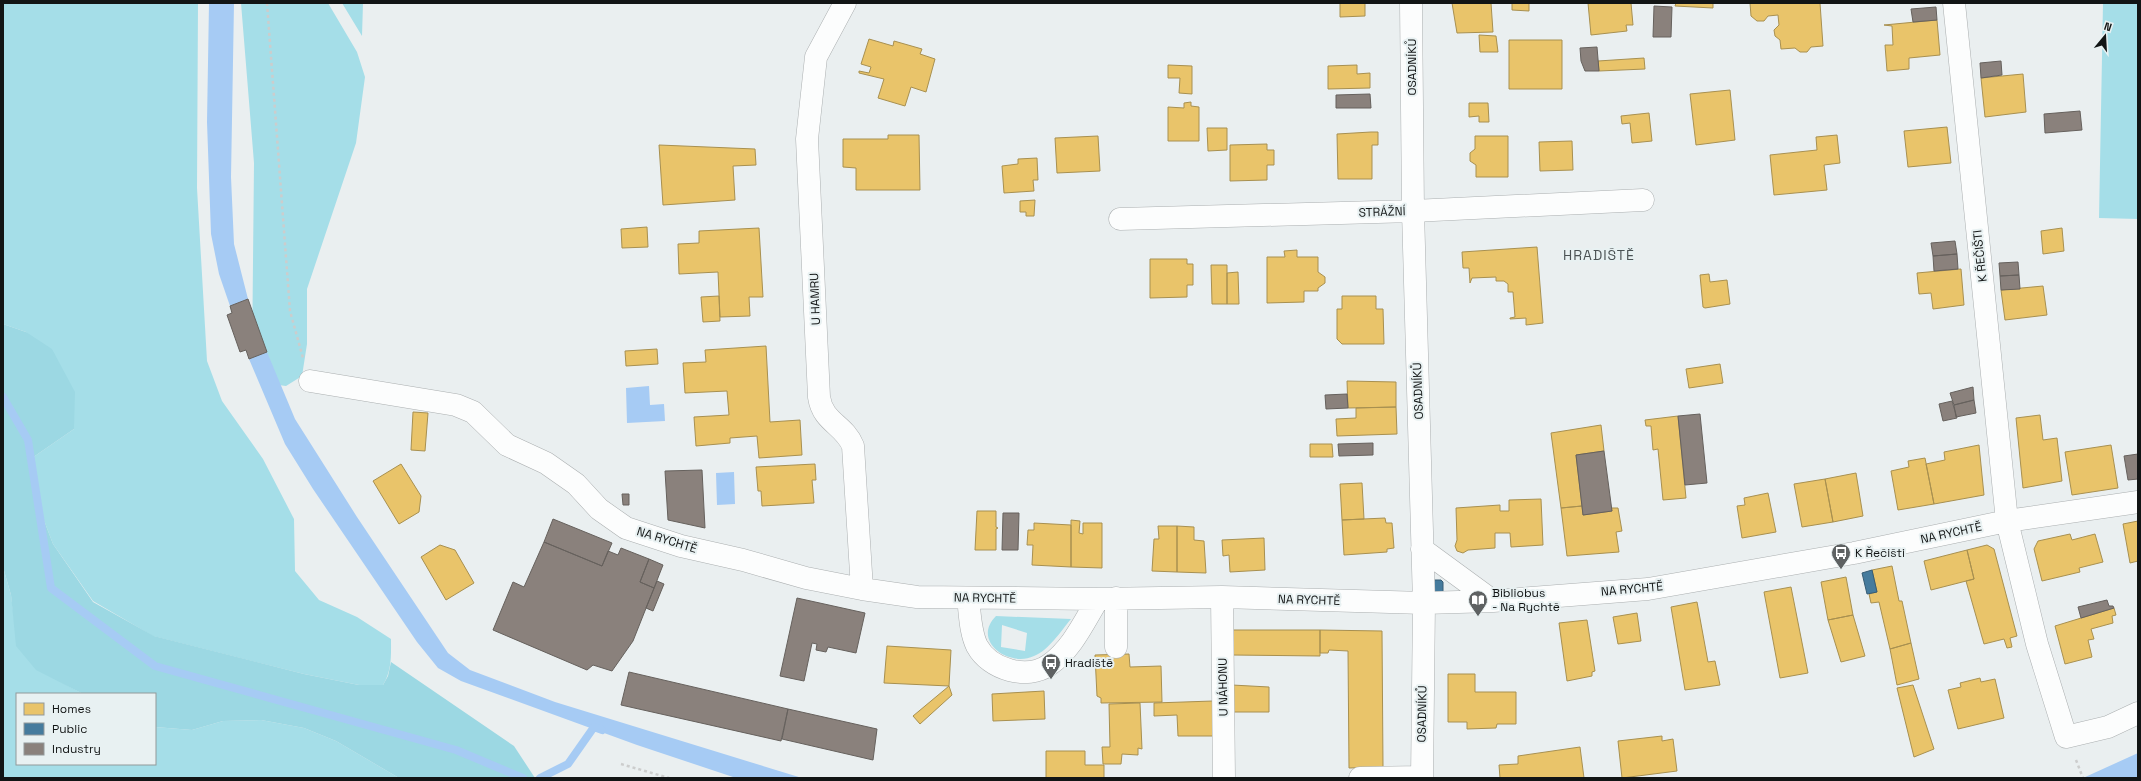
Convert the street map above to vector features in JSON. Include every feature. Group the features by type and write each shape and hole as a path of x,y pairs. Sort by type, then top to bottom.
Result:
{"street":[{"name":"U HAMRU","path":"844,3 816,58 807,139 819,397 824,414 849,436 853,446 862,589"},
{"name":"OSADNÍKŮ","path":"1411,3 1413,211 1424,603 1422,777"},
{"name":"K ŘEČIŠTI","path":"1954,3 2007,521 2037,644 2066,737 2108,727 2138,713"},
{"name":"STRÁŽNÍ","path":"1120,219 1413,211 1643,200"},
{"name":"NA RYCHTĚ","path":"310,381 456,405 473,412 507,445 546,463 564,475 576,484 599,509 626,528 681,546 742,560 806,578 862,589 917,597 1107,599 1222,597 1424,603 1492,601 1648,589 1854,553 2007,521 2138,502"},
{"path":"1422,549 1492,601"},
{"name":"U NÁHONU","path":"1222,597 1224,778"},
{"path":"968,598 971,622 977,646 986,658 1000,667 1013,672 1026,672 1048,666 1064,652 1107,599"},
{"path":"1107,599 1116,647"},
{"path":"1360,778 1422,777"}],"path":[{"path":"267,3 290,311 310,381"},
{"path":"621,764 669,778"}],"shaded area":[{"path":"3,3 198,3 197,188 207,361 222,401 263,459 294,519 295,571 319,600 357,617 391,639 391,657 388,674 383,685 359,685 304,674 153,636 93,601 53,544 34,494 32,458 74,429 26,332 3,324"},
{"path":"209,3 234,3 231,177 234,244 248,299 230,306 219,274 211,234 207,122"},
{"path":"241,3 328,3 357,52 365,77 356,143 307,289 307,344 302,376 286,386 263,383 252,360 254,163"},
{"path":"342,3 363,3 362,36"},
{"path":"2103,3 2138,3 2138,219 2099,218"},
{"path":"3,324 26,332 52,349 75,392 74,429 32,458 34,494 53,544 93,602 154,636 304,674 359,685 383,685 388,676 391,662 514,746 535,778 399,778 336,741 304,728 261,720 223,721 192,730 156,727 156,693 81,693 36,670 16,646 11,595 3,567"},
{"path":"267,352 295,419 357,517 448,653 470,670 555,702 802,778 736,778 637,745 461,681 438,668 417,642 313,489 285,444 249,359"},
{"path":"649,386 650,405 664,404 665,421 627,423 626,388"},
{"path":"734,472 735,504 717,505 716,473"},
{"path":"3,567 11,595 14,618 61,682 81,693 16,693 16,765 156,765 156,727 192,730 223,721 261,720 304,728 336,741 399,778 3,778"},
{"path":"996,616 1071,619 1045,649 1034,656 1024,659 1004,655 996,650 990,643 988,634 989,625","holes":["1002,625 1027,633 1025,651 1001,647"]},
{"path":"2138,753 2138,778 2083,778"}],"building: Homes":[{"path":"1340,3 1365,3 1365,16 1340,17"},
{"path":"1452,3 1491,3 1493,32 1457,33"},
{"path":"1512,3 1529,3 1529,11 1512,10"},
{"path":"1588,3 1631,3 1633,25 1626,25 1627,31 1591,35"},
{"path":"1676,3 1713,3 1713,8 1675,6"},
{"path":"1750,3 1820,3 1823,46 1811,47 1807,52 1800,52 1795,48 1781,49 1780,40 1775,36 1774,30 1779,25 1778,15 1768,16 1764,21 1757,21 1751,16"},
{"path":"1937,20 1940,55 1909,58 1909,69 1887,71 1885,45 1893,45 1892,26 1884,25"},
{"path":"1479,35 1496,36 1498,52 1480,52"},
{"path":"869,39 893,46 894,41 922,49 920,54 935,59 926,92 911,87 905,106 878,98 884,79 859,73 859,71 869,73 871,67 861,64"},
{"path":"1509,40 1562,40 1562,89 1509,89"},
{"path":"1644,58 1645,69 1599,71 1598,61"},
{"path":"1168,65 1192,66 1192,94 1179,93 1180,78 1168,78"},
{"path":"1357,65 1357,74 1370,73 1370,88 1328,89 1328,66"},
{"path":"2023,74 2026,112 1985,117 1981,78"},
{"path":"1730,90 1735,140 1696,145 1690,94"},
{"path":"1191,102 1191,106 1199,107 1199,141 1168,141 1168,107 1184,108 1184,103"},
{"path":"1469,103 1488,103 1489,122 1479,122 1479,116 1469,117"},
{"path":"1649,113 1652,141 1632,143 1630,123 1622,124 1621,116"},
{"path":"1947,127 1951,163 1908,167 1904,131"},
{"path":"1207,128 1227,128 1227,150 1208,151"},
{"path":"1378,132 1378,145 1372,145 1372,179 1338,179 1337,134"},
{"path":"888,135 919,135 920,190 856,190 856,168 843,167 843,139 888,139"},
{"path":"1837,135 1840,163 1824,165 1827,190 1774,195 1770,155 1817,150 1816,137"},
{"path":"1098,136 1100,171 1057,173 1055,138"},
{"path":"1475,136 1508,136 1508,177 1476,177 1476,165 1470,161 1470,153 1475,149"},
{"path":"1572,141 1573,170 1540,171 1539,142"},
{"path":"1267,144 1267,150 1274,150 1274,165 1267,165 1267,180 1230,181 1230,145"},
{"path":"659,145 755,149 756,165 733,166 735,200 663,205"},
{"path":"1037,158 1038,180 1033,180 1034,191 1004,193 1002,166 1018,164 1018,159"},
{"path":"1035,200 1034,216 1026,216 1026,212 1020,212 1020,201"},
{"path":"647,227 648,247 622,248 621,229"},
{"path":"759,228 763,297 749,297 750,316 720,317 718,272 679,274 678,244 699,243 699,231"},
{"path":"2062,228 2064,251 2043,254 2041,231"},
{"path":"1537,247 1543,323 1526,325 1526,318 1510,319 1515,317 1513,292 1508,292 1508,284 1504,281 1496,281 1496,277 1472,278 1470,283 1469,268 1463,268 1462,252"},
{"path":"1297,250 1297,257 1318,257 1318,272 1325,277 1325,283 1318,288 1318,291 1304,291 1304,302 1267,303 1267,257 1285,257 1284,251"},
{"path":"1150,259 1187,259 1187,264 1193,264 1193,285 1187,285 1187,297 1150,298"},
{"path":"1211,265 1227,265 1227,304 1212,304"},
{"path":"1961,269 1964,305 1933,309 1931,293 1919,294 1917,273"},
{"path":"1238,272 1239,304 1227,304 1227,273"},
{"path":"1709,274 1710,282 1727,280 1730,304 1705,308 1703,307 1700,275"},
{"path":"2043,286 2047,315 2005,320 2001,290"},
{"path":"719,296 720,321 703,322 701,297"},
{"path":"1342,296 1376,296 1376,309 1383,309 1384,344 1342,344 1337,339 1337,309 1342,309"},
{"path":"766,346 770,422 800,420 802,455 759,458 757,436 730,438 730,443 696,446 694,417 729,415 727,391 685,393 683,363 706,362 705,350"},
{"path":"657,349 658,364 626,366 625,351"},
{"path":"1720,364 1723,383 1689,388 1686,369"},
{"path":"1347,381 1396,382 1396,407 1348,408"},
{"path":"1396,407 1397,434 1337,436 1336,419 1356,418 1356,408"},
{"path":"413,412 428,413 425,451 411,450"},
{"path":"2040,415 2043,440 2057,438 2062,481 2023,488 2016,418"},
{"path":"1678,416 1686,498 1663,500 1658,449 1653,450 1651,426 1646,426 1645,420"},
{"path":"1601,425 1604,451 1576,455 1582,506 1561,508 1551,433"},
{"path":"1310,444 1332,444 1333,457 1310,457"},
{"path":"1979,445 1984,495 1934,504 1926,464 1945,460 1944,452"},
{"path":"2111,445 2118,488 2072,495 2065,452"},
{"path":"1925,458 1934,504 1898,510 1891,471 1909,467 1908,461"},
{"path":"401,464 421,496 419,512 399,524 373,481"},
{"path":"815,464 816,480 812,480 814,503 762,506 761,491 758,491 756,467"},
{"path":"1856,473 1863,516 1833,522 1825,479"},
{"path":"1825,479 1833,522 1802,527 1794,484"},
{"path":"1362,483 1364,519 1342,520 1340,484"},
{"path":"1768,493 1776,532 1742,538 1737,506 1745,505 1744,498"},
{"path":"1541,499 1543,545 1511,547 1510,533 1495,533 1495,548 1468,550 1463,553 1457,551 1455,546 1457,540 1456,508 1500,505 1500,511 1509,511 1509,500"},
{"path":"1582,506 1583,515 1612,511 1611,508 1618,508 1622,531 1616,532 1619,552 1567,556 1561,508"},
{"path":"977,511 996,511 996,527 998,528 996,529 996,550 975,550"},
{"path":"1385,518 1386,523 1392,523 1394,548 1387,549 1387,552 1344,555 1342,520"},
{"path":"1071,520 1080,521 1079,533 1083,534 1083,523 1102,523 1102,568 1071,567"},
{"path":"2138,521 2138,561 2130,563 2123,524"},
{"path":"1034,523 1071,525 1071,567 1032,565 1033,545 1027,545 1028,530 1034,530"},
{"path":"1158,526 1177,526 1177,572 1152,571 1154,539 1159,539"},
{"path":"1177,526 1194,527 1194,540 1204,541 1206,573 1177,572"},
{"path":"2070,534 2072,540 2095,534 2103,562 2079,568 2080,572 2042,581 2034,549 2038,541"},
{"path":"1264,538 1265,570 1230,572 1229,555 1223,556 1222,540"},
{"path":"440,545 455,550 474,583 446,600 421,557"},
{"path":"1987,545 1994,549 2017,636 2010,638 2012,647 2007,648 2004,639 1984,644 1966,581 1974,579 1967,550"},
{"path":"1967,550 1974,579 1931,590 1924,561"},
{"path":"1892,566 1899,601 1902,601 1911,643 1890,649 1879,602 1871,603 1869,594 1877,592 1872,570"},
{"path":"1846,577 1853,615 1828,620 1821,582"},
{"path":"1791,587 1808,673 1780,678 1764,592"},
{"path":"1697,602 1708,662 1715,661 1720,685 1685,690 1671,607"},
{"path":"2114,608 2116,615 2112,616 2113,623 2091,629 2094,639 2088,640 2092,657 2065,664 2055,626"},
{"path":"1637,613 1641,641 1618,644 1613,617"},
{"path":"1853,615 1865,656 1841,662 1828,620"},
{"path":"1587,620 1595,671 1592,672 1592,676 1567,681 1559,623"},
{"path":"1232,630 1320,630 1320,656 1232,655"},
{"path":"1320,630 1382,631 1383,767 1349,768 1348,651 1329,650 1328,653 1320,653"},
{"path":"1911,643 1919,679 1897,685 1890,649"},
{"path":"887,646 951,650 949,686 884,683"},
{"path":"1129,654 1130,667 1161,666 1162,702 1101,703 1101,698 1097,696 1095,655"},
{"path":"1448,674 1475,674 1475,692 1516,692 1516,724 1497,724 1496,728 1467,729 1467,722 1448,722"},
{"path":"1980,678 1981,682 1995,679 2004,718 1958,729 1948,690 1961,687 1960,683"},
{"path":"1232,685 1269,687 1269,712 1231,712"},
{"path":"1913,685 1934,749 1914,757 1897,688"},
{"path":"949,686 952,695 920,724 913,716"},
{"path":"1044,691 1045,719 993,721 992,694"},
{"path":"1213,701 1213,736 1178,736 1177,715 1154,716 1154,703"},
{"path":"1140,703 1142,749 1138,748 1138,755 1122,754 1121,764 1103,764 1102,747 1110,747 1109,704"},
{"path":"1662,736 1662,741 1673,739 1677,771 1622,778 1618,741"},
{"path":"1580,747 1584,778 1500,778 1499,765 1518,764 1518,756"},
{"path":"1046,751 1085,751 1085,765 1104,765 1104,778 1046,778"}],"building: Public":[{"path":"1872,570 1877,592 1867,594 1862,573"},
{"path":"1432,580 1441,580 1443,582 1442,592 1433,593"}],"building: Industry":[{"path":"1654,6 1672,7 1671,37 1653,37"},
{"path":"1936,7 1937,20 1913,22 1911,9"},
{"path":"1597,47 1599,71 1585,71 1581,61 1580,48"},
{"path":"2001,61 2002,75 1981,78 1980,63"},
{"path":"1370,94 1371,108 1336,108 1336,95"},
{"path":"2080,111 2082,130 2045,133 2044,114"},
{"path":"1955,241 1957,254 1933,256 1931,243"},
{"path":"1957,254 1958,269 1934,271 1933,256"},
{"path":"2018,262 2019,275 2000,276 1999,263"},
{"path":"2019,275 2020,289 2001,290 2000,276"},
{"path":"248,299 267,352 249,359 246,350 240,352 227,315 232,313 230,306"},
{"path":"1973,387 1974,400 1954,405 1950,393"},
{"path":"1347,394 1348,408 1326,409 1325,395"},
{"path":"1974,400 1976,413 1956,417 1954,405"},
{"path":"1952,401 1957,418 1943,421 1939,404"},
{"path":"1700,414 1707,483 1685,485 1678,416"},
{"path":"1373,443 1373,455 1339,456 1338,444"},
{"path":"1604,451 1612,511 1583,515 1576,455"},
{"path":"2138,454 2138,479 2128,480 2124,456"},
{"path":"702,470 705,528 668,520 665,471"},
{"path":"622,494 629,494 629,505 623,505"},
{"path":"1003,513 1019,513 1018,550 1002,550"},
{"path":"553,519 612,543 602,566 544,542"},
{"path":"544,542 602,566 608,551 618,555 621,548 649,559 640,582 654,588 633,641 612,671 593,665 587,670 493,630 513,582 524,587"},
{"path":"649,559 663,565 654,588 640,582"},
{"path":"657,581 664,584 653,611 646,608"},
{"path":"797,598 865,613 856,653 828,647 826,652 816,650 817,644 812,643 804,681 780,676"},
{"path":"2107,600 2109,606 2113,606 2114,608 2081,618 2078,607"},
{"path":"629,672 788,709 781,741 621,705"},
{"path":"788,709 877,729 873,760 782,739"}],"waterway":[{"path":"3,397 28,440 51,588 155,666 456,750 523,778"},
{"path":"540,778 568,764 594,727 602,730"}],"place":[{"name":"K Řečišti","path":"1841,570"},
{"name":"Bibliobus - Na Rychtě","path":"1478,617"},
{"name":"Hradiště","path":"1051,680"}],"district":[{"name":"HRADIŠTĚ","path":"1599,255"}]}
